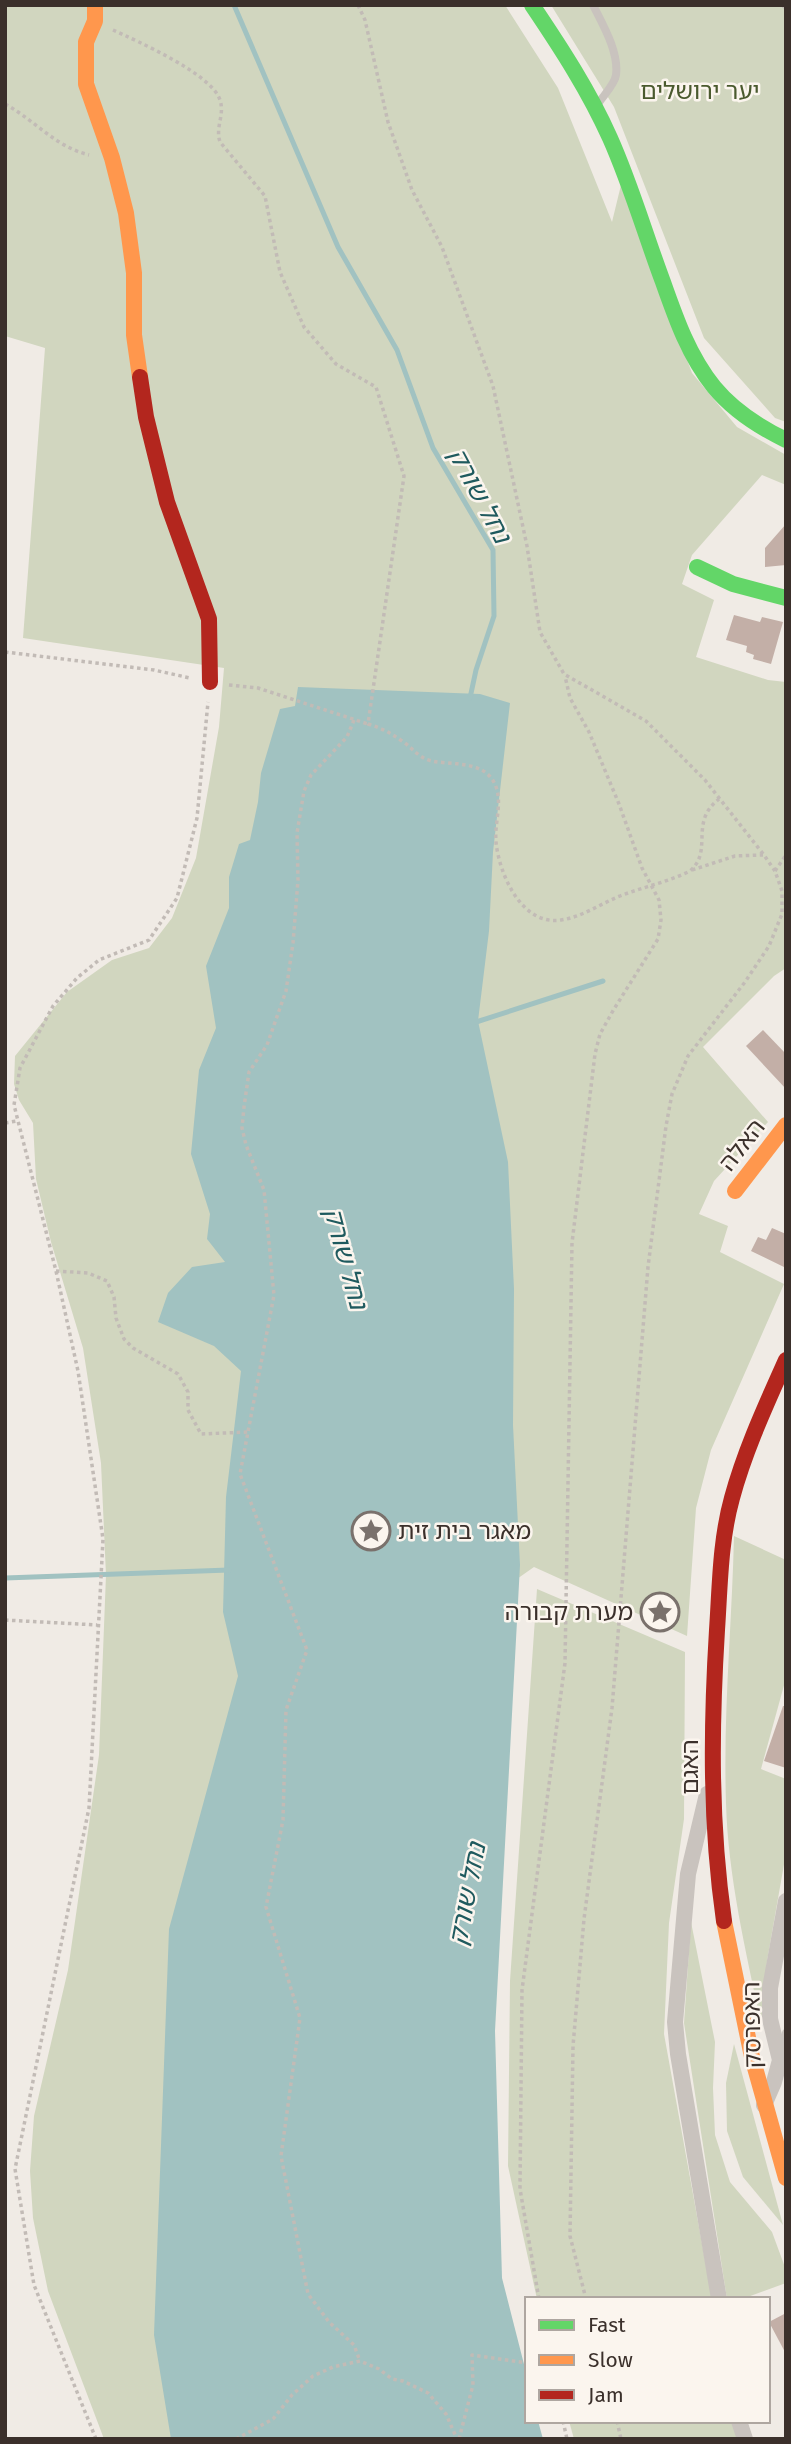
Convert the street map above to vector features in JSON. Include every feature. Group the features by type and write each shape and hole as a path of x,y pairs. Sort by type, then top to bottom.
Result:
{"street":[{"path":"532,5 579,76 595,108 627,182 677,324 694,358 715,387 738,411 764,430 786,440"},
{"path":"95,13 86,42 86,84 112,158 127,213 134,273 135,335 146,418 167,502 209,619 210,682"},
{"path":"697,567 733,584 786,598"},
{"name":"האלה","path":"735,1191 786,1125"},
{"name":"האגם","path":"786,1360 740,1468 726,1520 720,1574 713,1779 715,1849 735,1978 765,2105 786,2178"},
{"path":"713,1779 708,1788 688,1874 675,2022 719,2297"},
{"name":"האפרסק","path":"765,2105 780,2060 770,2019 770,1988 786,1901"}],"lane":[{"path":"593,5 609,40 616,77 595,108"},
{"path":"780,2060 786,2033"}],"path":[{"path":"358,5 365,20 388,122 412,190 442,247 493,386 527,546 540,632 564,674 570,698 594,744 650,887 659,900 661,920 658,939 600,1034 595,1054 572,1242 565,1662 522,1990 520,2189 540,2297"},
{"path":"95,13 180,62 214,90 220,100 221,117 217,132 220,142 265,196 280,272 304,327 336,364 376,387 404,476 368,724"},
{"path":"786,35 786,47"},
{"path":"5,104 24,115 51,140 74,152 112,158"},
{"path":"5,652 154,670 210,682 258,688 386,730 404,742 419,757 464,765 485,773 492,779 499,798 495,832 499,858 511,891 524,908 557,921 577,916 621,895 735,856 764,855"},
{"path":"564,674 646,721 705,780 764,855 775,872 782,891 782,914 769,946 746,982 688,1056 672,1094 664,1139 648,1267 612,1708 584,1919 573,2046 570,2236 585,2297"},
{"path":"96,2439 34,2284 15,2169 89,1808 103,1539 78,1371 14,1105 20,1068 52,1006 77,978 99,960 149,940 177,898 197,818 210,682"},
{"path":"354,720 347,737 311,775 304,790 297,833 298,880 286,991 267,1045 249,1072 242,1128 264,1190 274,1295 240,1474 307,1650 286,1710 284,1820 266,1907 300,2018 281,2156 308,2294 329,2322 354,2345 360,2361"},
{"path":"690,871 697,865 702,852 706,813 719,799"},
{"path":"775,872 786,855"},
{"path":"5,1123 18,1121"},
{"path":"56,1271 88,1273 107,1281 114,1297 116,1318 124,1339 133,1348 178,1374 188,1392 188,1410 201,1434 248,1432"},
{"path":"5,1620 98,1625"},
{"path":"458,2439 473,2385 472,2355 525,2363"},
{"path":"236,2439 273,2419 292,2395 313,2376 333,2367 360,2361 379,2369 392,2379 403,2381 428,2393 446,2414 458,2439"}],"green space":[{"path":"5,5 505,5 558,88 612,222 621,185 692,373 737,427 786,455 786,485 762,475 692,555 682,584 714,600 696,657 768,680 786,682 786,968 774,976 703,1047 768,1122 714,1181 699,1214 728,1226 720,1252 784,1284 711,1450 696,1508 687,1636 534,1567 346,1699 266,2439 104,2439 48,2291 33,2218 30,2171 34,2116 68,1970 99,1755 106,1575 101,1463 83,1348 51,1242 36,1179 33,1123 19,1100 14,1084 15,1056 67,992 112,960 149,948 172,918 196,858 219,727 224,668 23,638 45,348 5,336"},
{"name":"יער ירושלים","path":"551,5 786,5 786,422 775,418 704,338 614,107"},
{"path":"734,1536 786,1560 786,1678 761,1769 786,1779 786,1853 767,1961 761,2024 739,1914 727,1831 726,1736"},
{"path":"537,1589 685,1652 684,1819 669,1923 664,2034 712,2297 537,2297 508,2166 510,1981"},
{"path":"691,1922 715,2042 715,2135 730,2182 772,2232 786,2270 786,2283 748,2297 727,2297 684,2023"},
{"path":"734,2044 783,2225 743,2177 727,2131 726,2083"},
{"path":"570,2423 735,2423 739,2439 574,2439"}],"water":[{"name":"מאגר בית זית","path":"298,687 480,694 510,703 478,1021 508,1162 514,1289 513,1425 520,1565 495,2031 502,2278 525,2368 525,2423 539,2423 543,2439 171,2439 154,2335 169,1929 238,1676 223,1612 226,1497 241,1371 214,1346 158,1322 168,1293 192,1267 225,1262 207,1239 210,1214 191,1154 199,1070 216,1028 206,966 229,908 229,877 239,844 250,840 261,773 280,709 295,706"}],"building":[{"path":"786,524 786,565 765,567 765,548"},
{"path":"734,615 760,622 762,617 783,622 771,664 753,659 754,655 746,652 747,646 726,640"},
{"path":"763,1030 786,1054 786,1089 746,1046"},
{"path":"772,1228 786,1234 786,1268 751,1251 758,1237 766,1240"},
{"path":"783,1706 786,1706 786,1768 764,1761"},
{"path":"786,2313 786,2354 770,2324"}],"waterway":[{"name":"נחל שורק","path":"234,5 338,247 397,350 433,448 493,550 494,616 476,670 470,698"},
{"path":"473,1023 603,981"},
{"path":"5,1578 229,1570"}],"traffic: fast":[{"path":"532,5 584,87 610,138 673,310 697,363 729,403 756,424 786,440"},
{"path":"697,567 733,584 786,598"}],"traffic: slow":[{"path":"95,5 95,21 86,42 86,84 112,158 126,213 134,273 134,335 140,377"},
{"path":"735,1191 786,1125"},
{"path":"724,1921 752,2057 786,2178"}],"traffic: jam":[{"path":"140,377 146,417 167,502 209,619 210,682"},
{"path":"724,1921 716,1848 713,1776 715,1667 723,1547 728,1514 743,1463 786,1360"}],"place":[{"name":"מאגר בית זית","path":"371,1531"},
{"name":"מערת קבורה","path":"660,1612"}]}
